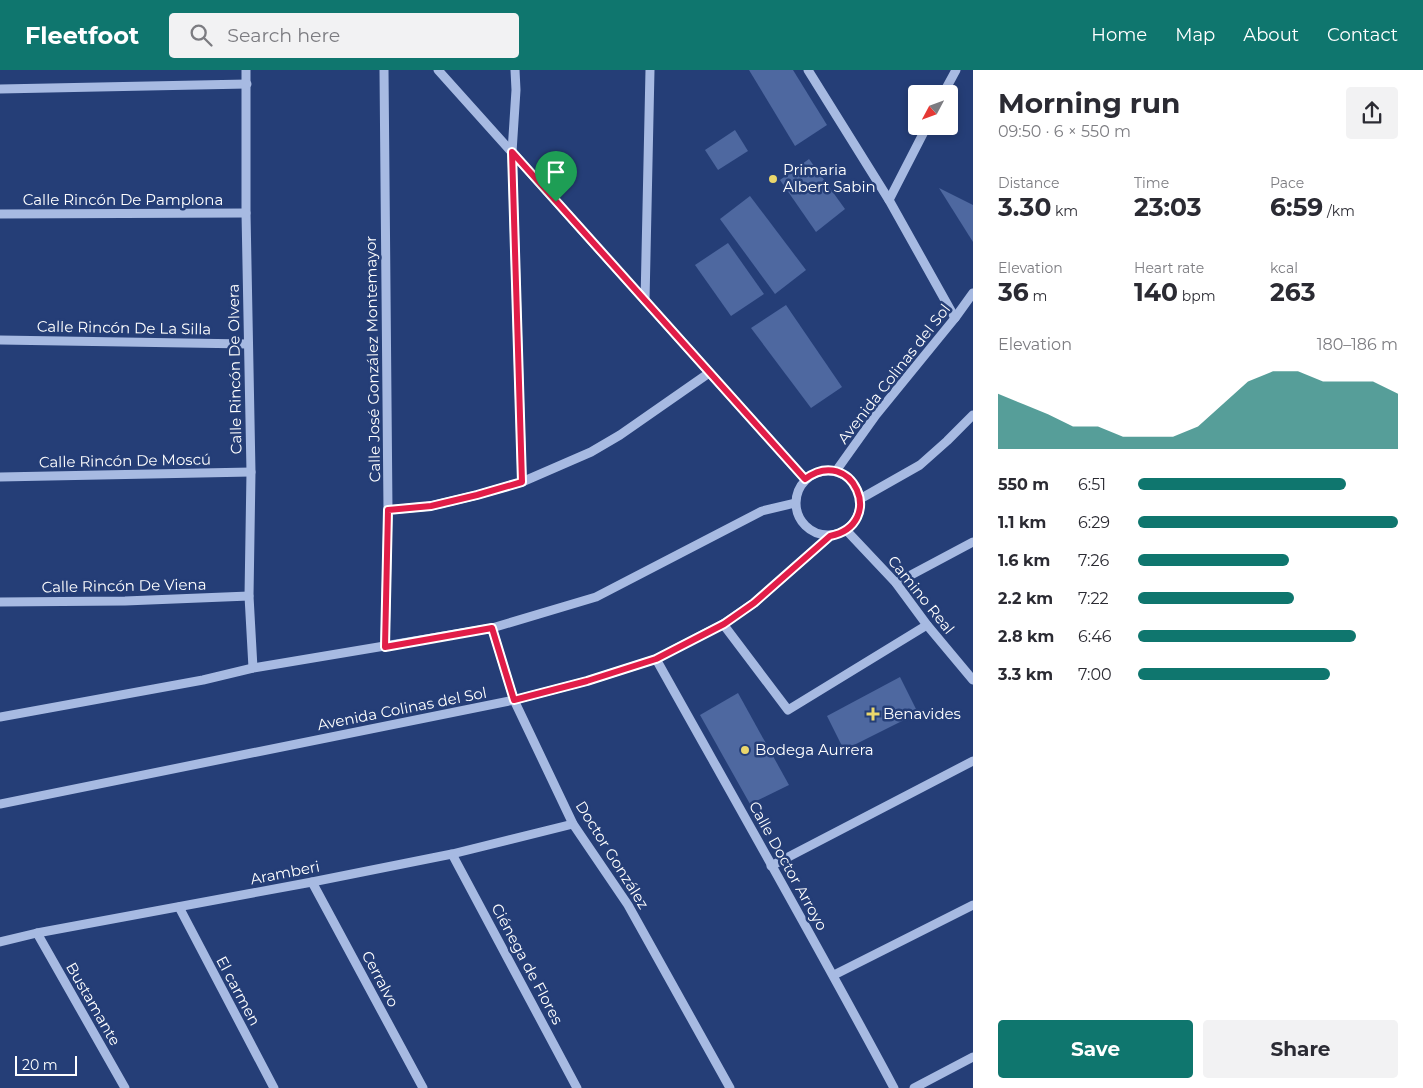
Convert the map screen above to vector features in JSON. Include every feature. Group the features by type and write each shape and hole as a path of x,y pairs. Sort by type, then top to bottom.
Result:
{"street":[{"name":"Calle Rincón De Olvera","path":"246,70 250,472 249,596 253,668"},
{"name":"Calle José González Montemayor","path":"384,70 388,510 385,647"},
{"path":"438,70 805,479"},
{"path":"516,70 512,152 522,482"},
{"path":"645,300 650,70"},
{"path":"808,70 889,200 955,318"},
{"path":"948,85 956,70"},
{"path":"0,89 247,84"},
{"path":"889,200 922,135"},
{"name":"Calle Rincón De Pamplona","path":"0,214 246,213"},
{"name":"Avenida Colinas del Sol","path":"836,471 876,415 973,293"},
{"name":"Calle Rincón De La Silla","path":"0,340 248,344"},
{"path":"388,510 431,506 522,482 591,452 709,373"},
{"path":"860,499 920,465 973,415"},
{"path":"820,471 836,471 845,475 857,488 860,506 853,524 846,530 830,536 810,530 797,513 795,503 796,494 805,479 820,471"},
{"name":"Calle Rincón De Moscú","path":"0,477 250,472"},
{"path":"0,717 204,680 253,668 492,628 596,596 762,511 795,503"},
{"name":"Camino Real","path":"846,530 896,583 927,625 973,680"},
{"name":"Avenida Colinas del Sol","path":"0,804 514,700 587,681 656,659 724,624 754,603 830,536"},
{"path":"896,583 973,542"},
{"name":"Calle Rincón De Viena","path":"0,602 124,601 249,596"},
{"path":"724,624 788,710 927,625"},
{"name":"Doctor González","path":"492,628 514,700 573,824 628,905 730,1088"},
{"name":"Calle Doctor Arroyo","path":"656,659 834,975 894,1088"},
{"path":"771,866 973,761"},
{"name":"Aramberi","path":"0,942 37,933 179,908 452,854 573,824"},
{"name":"Ciénega de Flores","path":"452,854 577,1088"},
{"name":"Cerralvo","path":"312,882 423,1088"},
{"path":"834,975 973,904"},
{"name":"El carmen","path":"179,908 274,1088"},
{"name":"Bustamante","path":"37,933 125,1088"},
{"path":"914,1088 973,1057"}],"building":[{"path":"749,70 793,70 827,125 795,146"},
{"path":"735,130 748,151 718,170 705,150"},
{"path":"809,159 845,209 816,232 780,180"},
{"path":"939,188 973,205 973,242"},
{"path":"750,196 806,270 775,294 720,219"},
{"path":"728,243 764,294 731,316 695,265"},
{"path":"786,305 842,387 811,408 751,328"},
{"name":"Benavides","path":"900,677 918,713 844,750 827,716"},
{"name":"Bodega Aurrera","path":"738,693 789,785 750,804 700,715"}],"place":[{"name":"Primaria Albert Sabin","path":"773,179"},
{"name":"Benavides","path":"873,714"},
{"name":"Bodega Aurrera","path":"745,750"}],"route":[{"path":"512,152 556,202 805,479 812,474 828,470 845,475 857,488 860,496 860,506 853,524 846,530 830,536 754,603 724,624 656,659 587,681 514,700 492,628 385,647 388,510 431,506 522,482 512,152"}]}
